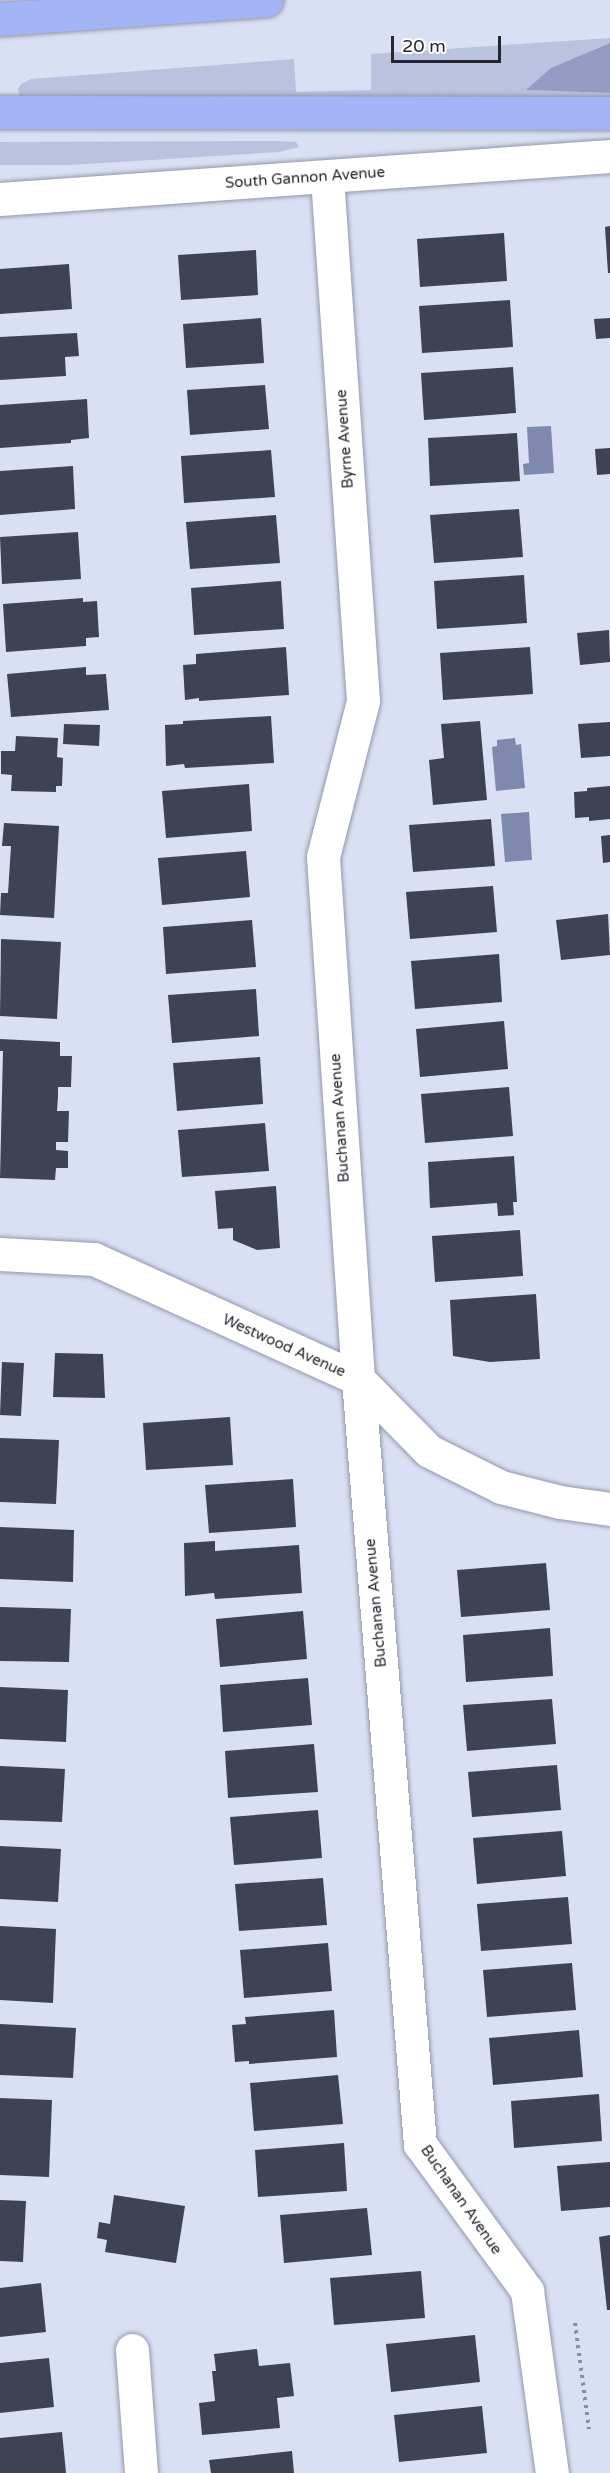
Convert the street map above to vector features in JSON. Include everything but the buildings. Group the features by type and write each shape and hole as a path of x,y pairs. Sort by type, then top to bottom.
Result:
{"highway":[{"path":"0,19 266,0"},
{"path":"0,112 610,113"}],"street":[{"name":"South Gannon Avenue","path":"0,199 610,156"},
{"name":"Byrne Avenue","path":"327,177 363,701"},
{"name":"Buchanan Avenue","path":"363,701 323,857 358,1379 420,2144 527,2291 552,2473"},
{"name":"Westwood Avenue","path":"0,1254 94,1259 237,1326 358,1379 429,1451 501,1487 560,1502 610,1509"},
{"path":"132,2350 141,2473"}],"path":[{"path":"575,2323 589,2429"}],"shaded area":[{"path":"610,38 610,43 595,49 528,90 610,93 610,102 23,99 18,89 21,84 31,79 294,59 296,92 371,90 371,54"},
{"path":"610,43 610,93 526,90 551,68"},
{"path":"0,142 296,142 299,147 280,152 71,165 0,165"},
{"path":"551,426 554,473 524,475 523,464 529,463 527,427"},
{"path":"515,738 516,745 521,744 525,788 496,791 492,747 497,746 497,740"},
{"path":"529,812 532,860 505,862 501,814"}]}
